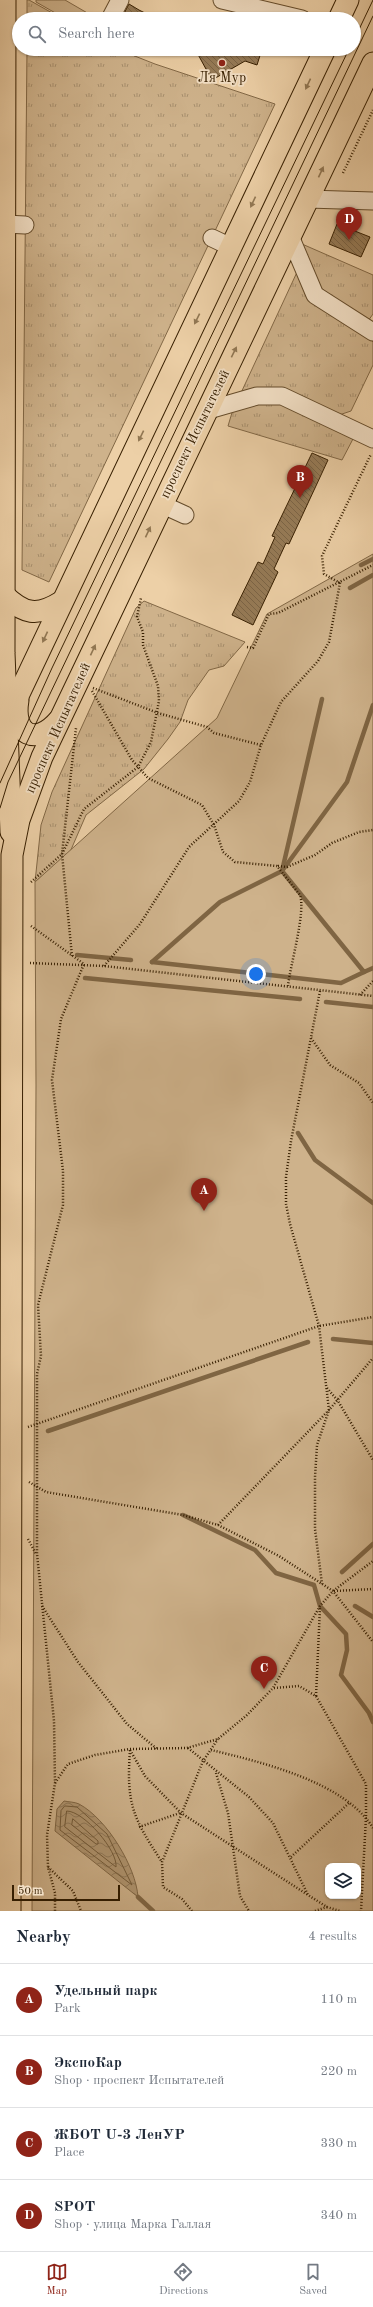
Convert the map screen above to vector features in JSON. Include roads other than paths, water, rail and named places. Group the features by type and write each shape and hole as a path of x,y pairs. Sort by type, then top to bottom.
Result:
{"main road":[{"path":"5,0 3,727 12,855"},
{"path":"342,12 348,0"},
{"path":"3,727 61,602 322,56"},
{"name":"проспект Испытателей","path":"10,1911 12,855 19,820 42,757 69,720 161,504 373,62"},
{"path":"4,595 20,608 29,611 38,612 49,609 61,602"},
{"path":"20,692 17,721 21,728 39,735 47,733 69,720"}],"street":[{"path":"114,12 120,0"},
{"path":"222,0 273,12"},
{"path":"308,199 373,201"},
{"path":"5,224 25,225"},
{"path":"290,236 315,295 373,332"},
{"path":"212,238 231,247"},
{"path":"205,412 257,396 282,396 373,439"},
{"path":"161,504 185,515"}],"water":[{"path":"64,1801 77,1803 89,1811 109,1832 126,1858 136,1885 138,1897 55,1831 57,1809"}],"waterway":[{"path":"361,565 373,559"},
{"path":"350,588 373,575"},
{"path":"152,962 220,902 282,871 322,699"},
{"path":"373,705 347,782 282,871 364,972 373,968"},
{"path":"77,955 131,960"},
{"path":"152,962 341,983 364,972"},
{"path":"85,978 300,999"},
{"path":"326,1002 373,1007"},
{"path":"298,1133 315,1160 373,1203"},
{"path":"333,1339 373,1343"},
{"path":"48,1431 308,1342"},
{"path":"183,1515 255,1550 276,1573 314,1585 320,1606 346,1634 347,1650 341,1675 369,1713 373,1722"},
{"path":"342,1572 373,1544"},
{"path":"355,1606 373,1617"},
{"path":"138,1897 153,1911"}],"tram line":[{"path":"361,25 373,0"},
{"path":"361,41 373,16"},
{"path":"0,783 52,668 346,56"},
{"path":"0,808 8,782 354,56"}],"place":[{"name":"Ля Мур","path":"222,63"},
{"name":"SPOT","path":"349,240"},
{"name":"ЭкспоКар","path":"300,498"},
{"name":"Удельный парк","path":"204,1211"},
{"name":"ЖБОТ U-3 ЛенУР","path":"264,1689"}]}
